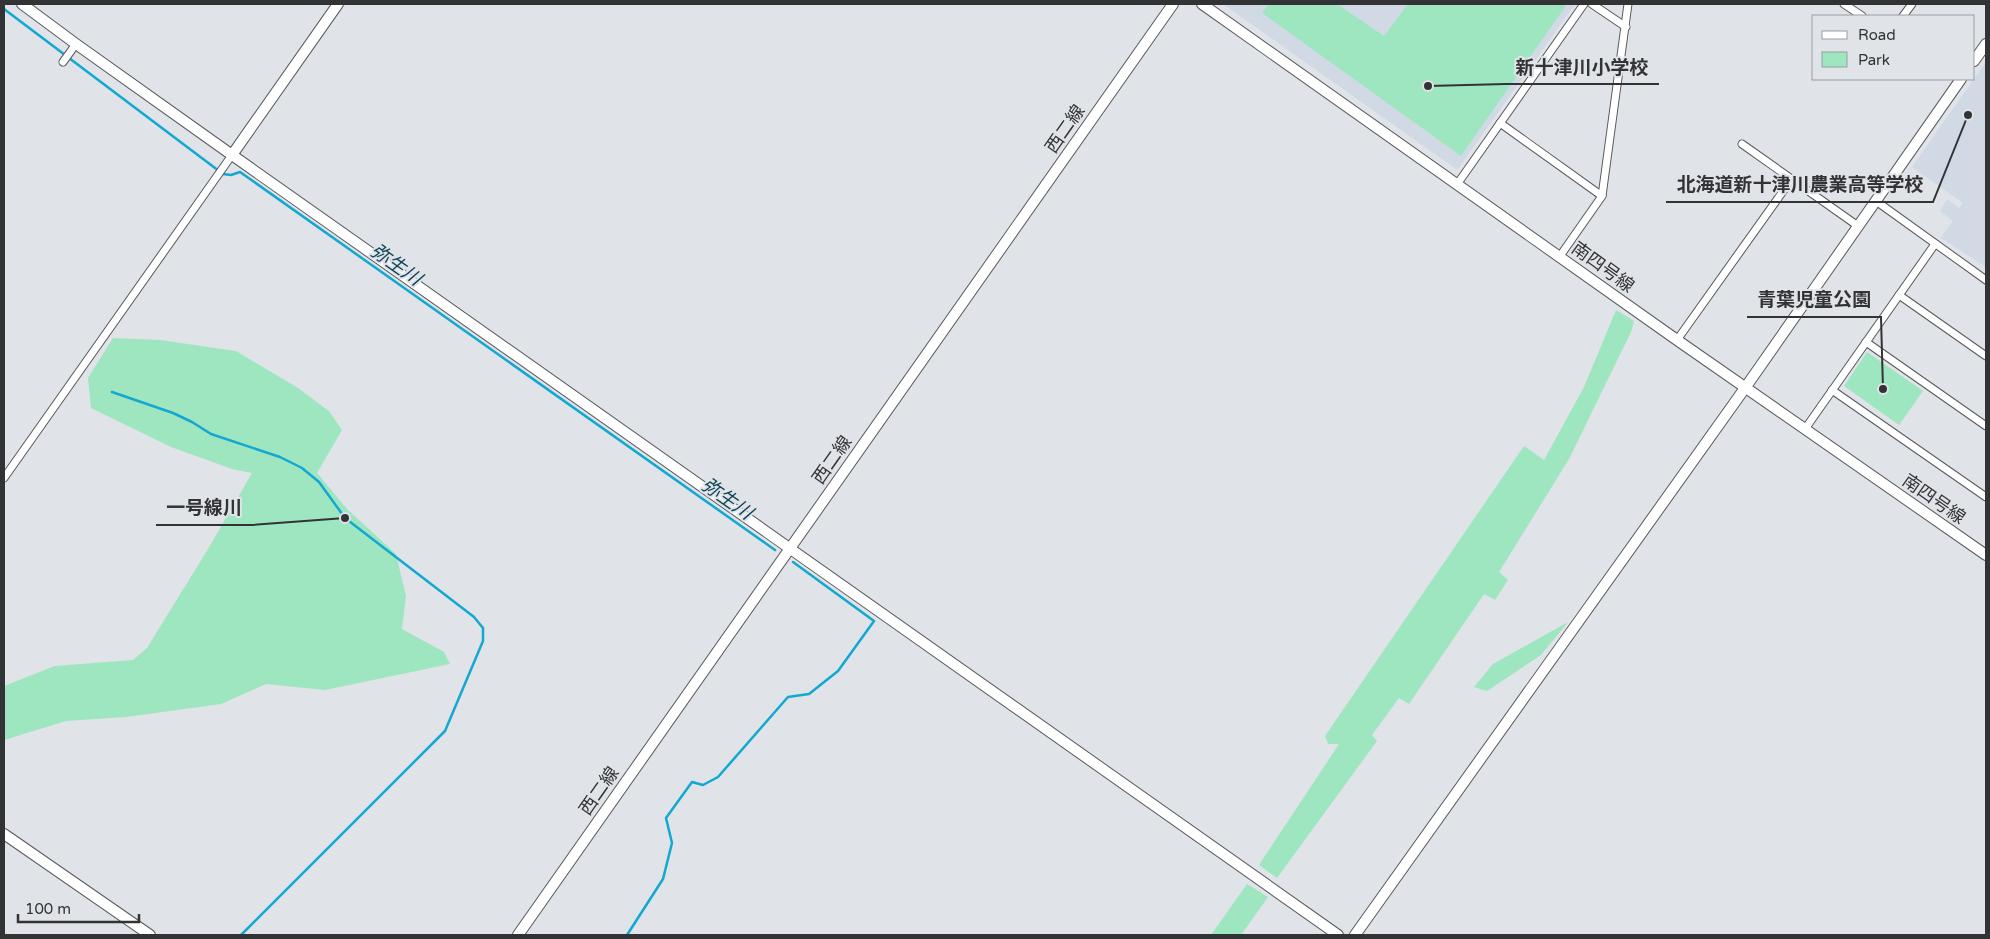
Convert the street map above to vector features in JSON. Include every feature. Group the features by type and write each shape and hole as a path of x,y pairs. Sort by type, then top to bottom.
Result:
{"street":[{"path":"22,4 73,48 232,155 1338,935"},
{"path":"4,478 338,4"},
{"name":"西二線","path":"518,935 1173,4"},
{"name":"南四号線","path":"1202,4 1458,183 1745,388 1986,555"},
{"path":"1458,183 1584,4"},
{"path":"1592,4 1626,27"},
{"path":"1560,256 1602,196 1628,4"},
{"path":"1844,4 1860,15"},
{"path":"1904,15 1912,4"},
{"path":"1975,60 1986,44"},
{"path":"63,62 73,48"},
{"path":"1355,935 1745,388 1876,201 1957,80"},
{"path":"1500,123 1602,196"},
{"path":"1742,144 1858,226"},
{"path":"1677,340 1791,180"},
{"path":"1876,201 1986,280"},
{"path":"1805,429 1935,244"},
{"path":"1899,295 1986,356"},
{"path":"1866,342 1986,426"},
{"path":"1832,390 1986,497"},
{"path":"4,834 150,935"}],"shaded area":[{"path":"1223,4 1575,4 1458,169 1456,169"},
{"path":"1986,62 1986,267 1941,238 1953,221 1940,211 1947,199 1959,208 1963,203 1912,167"}],"green space":[{"path":"1269,4 1337,4 1384,36 1408,4 1564,4 1565,7 1461,156 1262,13"},
{"path":"1616,310 1634,321 1631,332 1569,459 1499,572 1508,580 1495,600 1484,594 1409,704 1399,698 1372,735 1377,741 1277,878 1259,865 1339,744 1328,744 1325,736 1524,446 1544,460 1584,387"},
{"path":"113,338 160,340 236,351 298,388 329,411 342,430 317,473 347,509 396,554 406,596 402,629 444,652 450,664 325,690 266,684 221,704 126,717 66,721 4,740 4,686 55,666 133,660 147,648 252,473 232,469 171,447 91,408 88,378"},
{"path":"1867,352 1923,391 1899,425 1844,386"},
{"path":"1568,622 1541,655 1487,691 1474,687 1493,664"},
{"path":"1247,884 1268,897 1241,935 1211,935"}],"waterway":[{"name":"弥生川","path":"4,9 223,174 231,175 240,172 775,550"},
{"path":"112,392 173,413 211,434 280,457 302,468 319,482 345,518 474,617 483,628 483,641 445,731 241,935"},
{"name":"弥生川","path":"627,935 663,879 672,843 666,818 692,782 703,785 718,777 788,697 809,694 838,671 874,621 793,562"}],"place":[{"name":"新十津川小学校","path":"1428,86"},
{"name":"北海道新十津川農業高等学校","path":"1968,115"},
{"name":"青葉児童公園","path":"1883,389"},
{"name":"一号線川","path":"345,518"}]}
